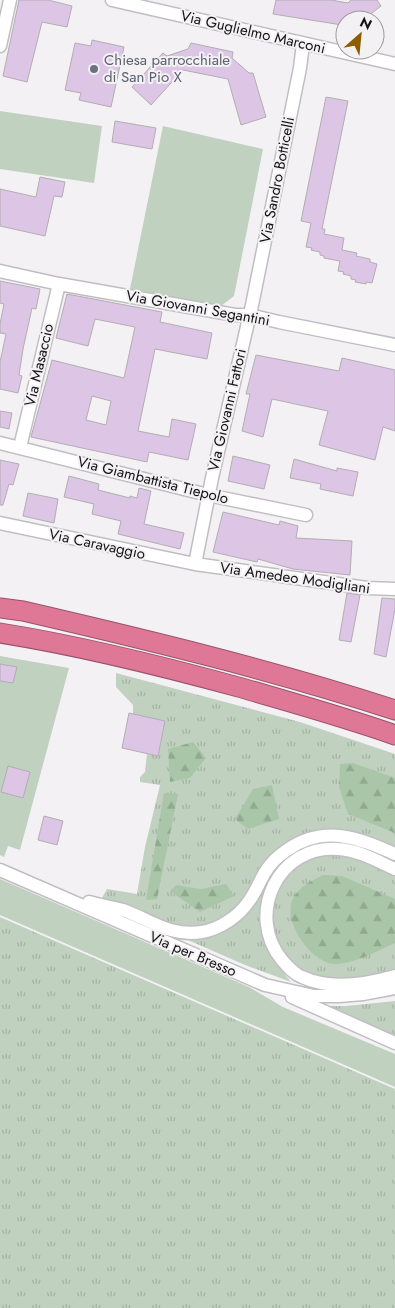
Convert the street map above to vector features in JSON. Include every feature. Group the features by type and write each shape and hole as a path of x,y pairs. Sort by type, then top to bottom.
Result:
{"highway":[{"path":"0,608 22,611 172,645 350,695 395,710"},
{"path":"0,633 28,637 166,667 343,716 395,734"}],"street":[{"path":"0,46 10,0"},
{"name":"Via Guglielmo Marconi","path":"112,0 395,64"},
{"name":"Via Sandro Botticelli","path":"249,315 300,68 303,44"},
{"name":"Via Giovanni Segantini","path":"0,271 59,284 235,315 249,315 395,345"},
{"name":"Via Masaccio","path":"20,447 59,284"},
{"name":"Via Giovanni Fattori","path":"195,564 208,496 249,315"},
{"name":"Via Giambattista Tiepolo","path":"0,443 208,496 306,515"},
{"name":"Via Caravaggio","path":"0,523 195,564"},
{"name":"Via Amedeo Modigliani","path":"195,564 367,588 395,589"},
{"path":"56,894 123,910 169,930 195,933 217,927 242,910 249,903 264,873 273,862 295,844 307,839 338,835 365,841 395,854"},
{"path":"395,869 362,855 338,849 325,849 302,856 283,870 276,880 266,907 266,922 274,950 290,970 301,977 314,981 348,984 395,976"},
{"name":"Via per Bresso","path":"0,870 265,984 314,996 363,994 395,988"},
{"path":"265,984 395,1043"}],"green space":[{"path":"0,111 102,126 94,183 0,169"},
{"path":"163,126 263,149 234,296 221,306 130,289"},
{"path":"0,656 69,668 20,850 8,846 4,857 0,855"},
{"path":"116,673 300,722 395,754 395,849 352,832 334,830 312,833 253,886 239,906 220,920 197,927 168,925 102,898 107,889 137,894 145,847 160,785 140,782 140,777 145,772 147,754 158,756 165,721 133,714 133,705 116,687"},
{"path":"193,742 206,758 190,778 170,782 168,749"},
{"path":"353,763 395,778 395,833 348,814 339,787 340,764"},
{"path":"272,785 279,819 248,829 235,819 253,789"},
{"path":"164,793 178,794 157,899 146,900"},
{"path":"329,840 362,846 395,860 395,864 355,847 282,864 270,879 263,894 260,909 261,924 271,953 291,982 245,965 181,937 209,935 268,877 280,862 303,846"},
{"path":"343,855 355,858 395,875 395,972 348,981 323,978 303,971 293,964 286,958 277,941 272,921 272,902 285,878 299,865 313,857"},
{"path":"323,875 342,876 395,899 395,943 364,957 340,964 324,961 306,947 294,926 291,904 301,888"},
{"path":"0,879 249,987 283,1007 395,1054 395,1087 0,915"},
{"path":"226,884 234,896 200,912 170,891 176,885 201,889"},
{"path":"0,917 395,1089 395,1308 0,1308"},
{"path":"395,1001 395,1039 321,1006 346,1006"}],"building":[{"path":"19,0 48,0 72,6 67,27 42,22 27,82 3,76"},
{"path":"276,0 331,0 348,3 351,0 377,0 381,6 376,10 335,10 335,24 273,14"},
{"name":"Chiesa parrocchiale di San Pio X","path":"92,40 124,47 111,107 79,100 81,93 65,90 75,43 91,46"},
{"path":"191,43 233,52 232,58 249,73 253,73 266,117 241,125 228,79 183,70 151,105 132,87 163,53 167,56 188,49"},
{"path":"326,97 348,101 322,229 325,229 324,234 344,238 342,250 357,253 356,256 370,259 370,262 377,264 372,283 355,282 356,280 351,279 351,276 338,271 340,261 324,258 324,256 320,255 320,252 306,247 311,223 301,221"},
{"path":"115,121 156,128 152,149 112,142"},
{"path":"40,177 65,182 62,197 54,196 45,236 0,226 0,189 36,197"},
{"path":"0,281 40,289 36,309 32,308 23,349 19,375 22,376 18,393 0,389 0,362 6,334 0,333 4,304 0,303"},
{"path":"67,294 162,312 160,322 212,333 207,359 155,349 138,431 169,437 172,419 196,424 188,460 149,452 147,462 31,437 52,360 124,378 135,327 95,319 88,346 56,338","holes":["92,396 111,401 106,425 86,420"]},
{"path":"256,355 339,371 342,358 395,370 395,431 383,427 375,460 319,445 328,411 272,399 263,437 242,431 250,394 246,394"},
{"path":"0,411 12,413 9,429 0,427"},
{"path":"233,456 270,465 264,489 228,481"},
{"path":"294,459 337,471 337,468 358,472 353,496 320,489 321,484 290,478"},
{"path":"0,460 19,464 13,485 9,484 3,505 0,505"},
{"path":"69,476 99,484 98,490 130,498 130,496 137,498 139,488 151,491 144,524 184,533 180,549 118,534 121,521 92,514 94,504 64,497"},
{"path":"28,493 58,499 54,523 23,516"},
{"path":"223,512 279,525 280,521 298,526 296,538 352,541 350,575 293,569 258,559 257,562 213,552"},
{"path":"347,593 360,595 351,642 339,640"},
{"path":"382,598 395,599 395,609 386,657 374,654"},
{"path":"0,664 17,667 13,683 0,681"},
{"path":"129,713 165,721 158,756 122,748"},
{"path":"8,766 30,772 23,798 1,792"},
{"path":"44,816 63,821 57,845 38,840"}],"place":[{"name":"Chiesa parrocchiale di San Pio X","path":"94,69"}]}
